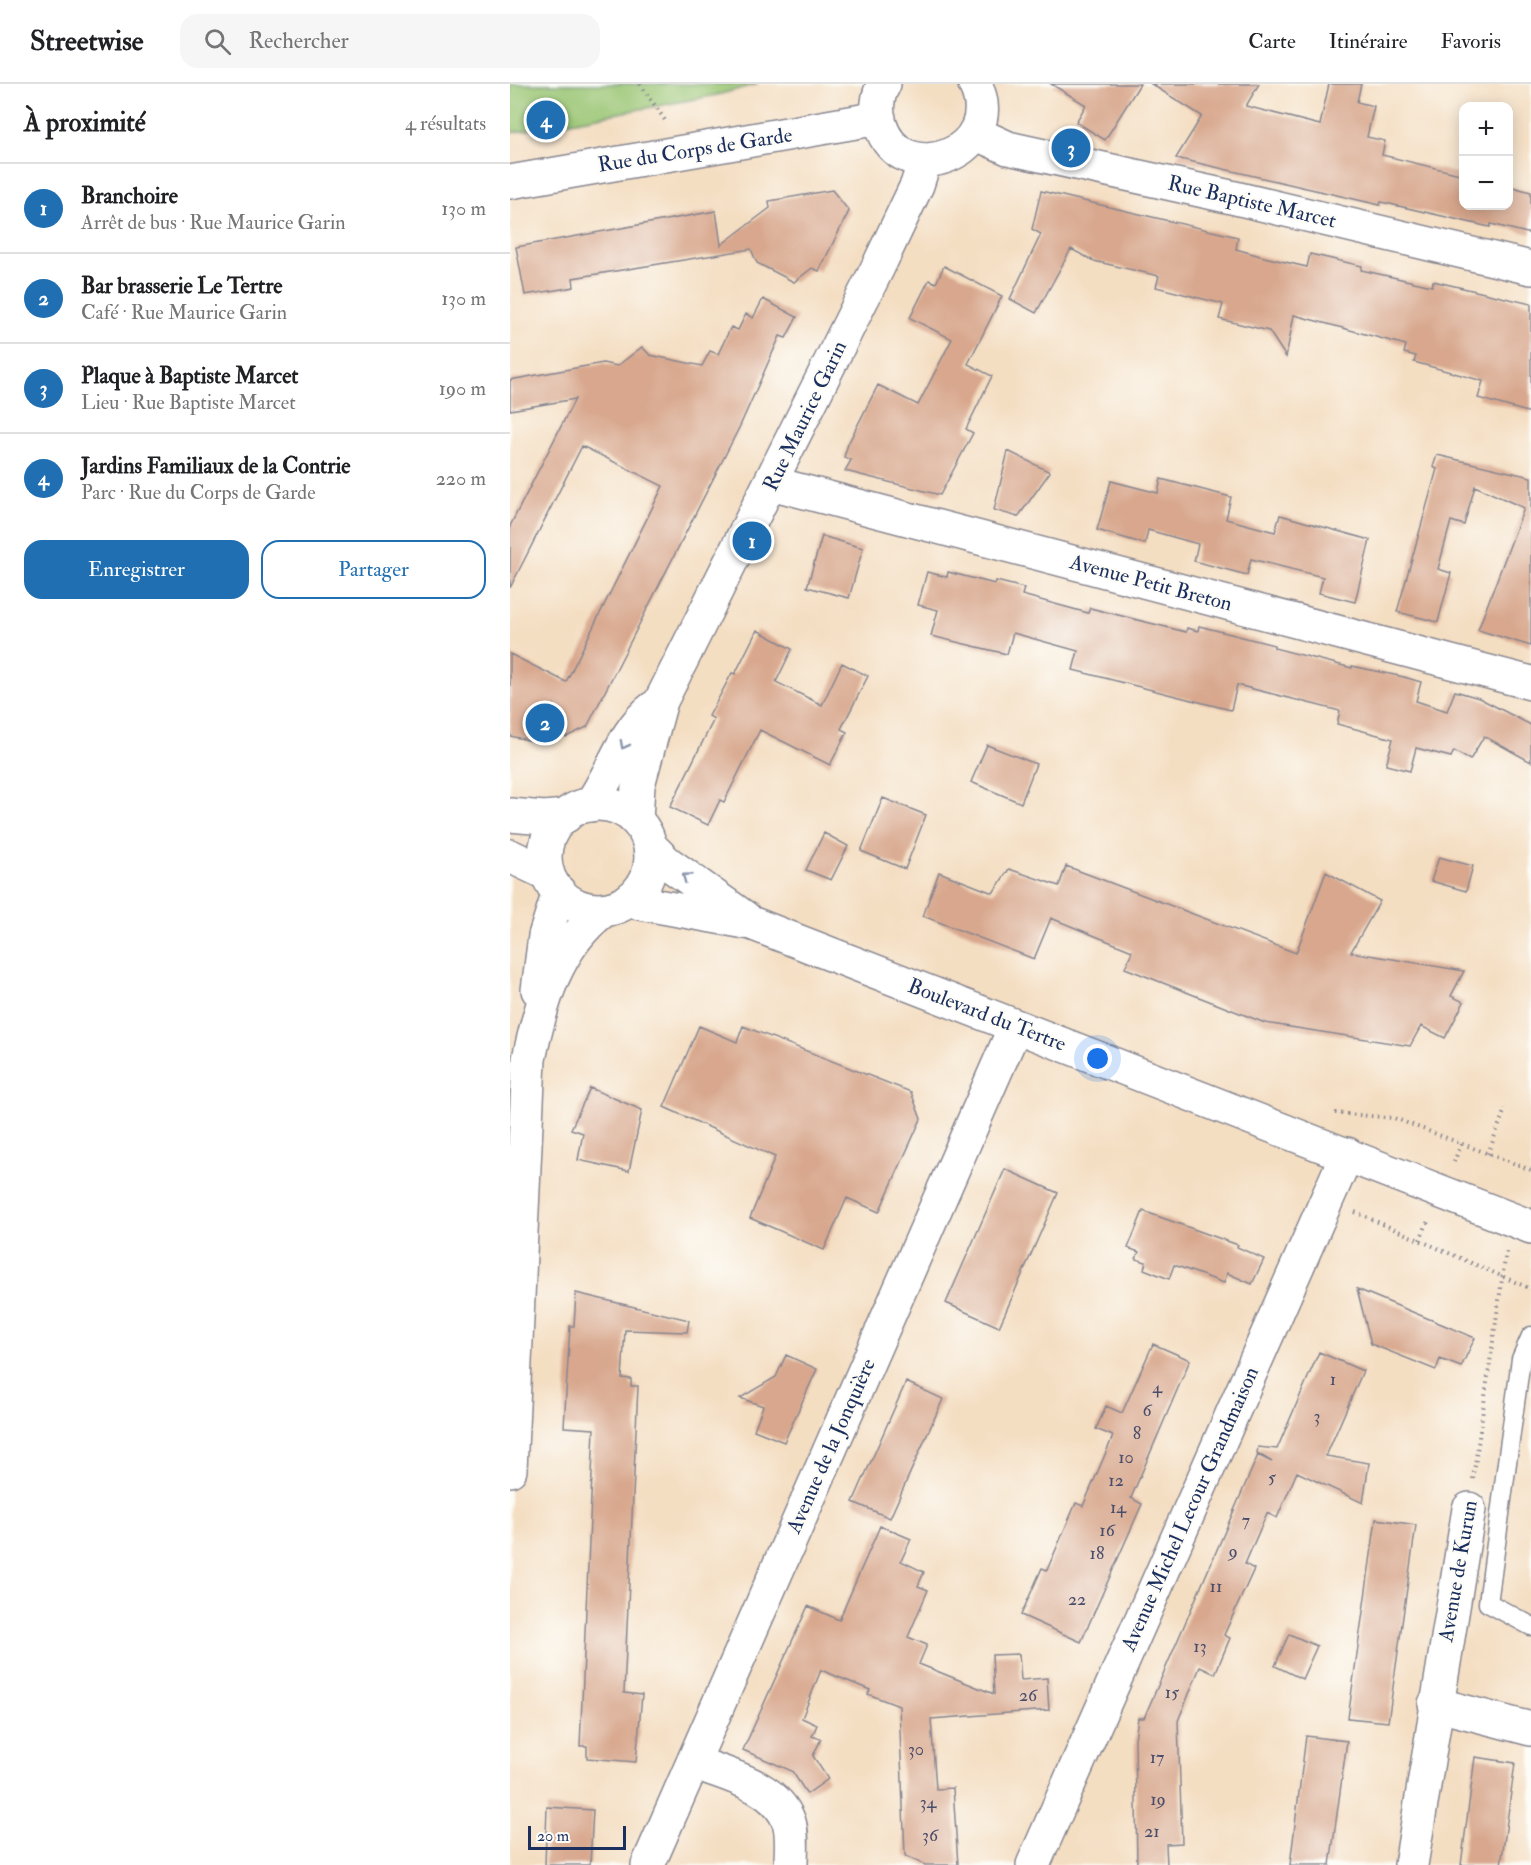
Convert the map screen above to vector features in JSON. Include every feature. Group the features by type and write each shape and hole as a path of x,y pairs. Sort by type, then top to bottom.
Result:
{"street":[{"path":"884,84 879,99 879,118 886,136 896,148 910,156 925,160 951,155 965,146 975,133 981,107 975,84"},
{"name":"Rue du Corps de Garde","path":"510,182 879,118"},
{"name":"Rue Baptiste Marcet","path":"975,133 1008,148 1231,197 1531,268"},
{"name":"Rue Maurice Garin","path":"643,833 638,785 661,701 879,267 917,185 925,160"},
{"name":"Avenue Petit Breton","path":"771,483 1531,683"},
{"name":"Rue Maurice Garin","path":"578,811 610,775 633,728 661,701"},
{"path":"510,815 544,818 578,811 616,808 643,833 650,866 646,880 616,905 588,922 575,937 540,1005"},
{"path":"510,1470 529,1059 540,1005 540,966 554,883 546,855 550,836 578,811"},
{"name":"Boulevard du Tertre","path":"643,833 666,862 751,923"},
{"path":"510,856 554,883 576,905 616,905"},
{"name":"Boulevard du Tertre","path":"616,905 751,923 1531,1227"},
{"name":"Avenue de la Jonquière","path":"648,1865 1015,1027"},
{"name":"Avenue Michel Lecour Grandmaison","path":"1033,1865 1347,1154"},
{"name":"Avenue de Kurun","path":"1411,1865 1435,1704 1469,1509"},
{"path":"1435,1704 1531,1729"},
{"path":"693,1762 757,1787 781,1804 790,1825 791,1865"}],"lane":[{"path":"1531,1336 1521,1359 1488,1603 1531,1626"}],"path":[{"path":"640,84 686,150"},
{"path":"1488,1154 1505,1109"},
{"path":"1290,1132 1332,1113 1394,1118 1531,1170"},
{"path":"1326,1202 1372,1218 1531,1289"},
{"name":"Avenue de Kurun","path":"1469,1509 1503,1276"}],"green space":[{"path":"510,84 758,84 717,95 510,133"}],"building":[{"path":"1051,84 1140,84 1105,140 1076,122 1086,105"},
{"path":"1151,84 1259,84 1246,106 1320,125 1329,84 1361,84 1357,102 1374,106 1367,137 1385,141 1382,155 1459,174 1459,210 1513,210 1513,187 1531,192 1531,234 1381,202 1380,205 1176,158 1202,116"},
{"path":"832,190 849,211 819,271 812,268 794,282 757,263 751,249 573,278 574,287 525,295 516,247 716,211 721,245 770,208 769,201"},
{"path":"1041,191 1238,237 1236,249 1307,267 1310,254 1362,266 1361,270 1432,286 1433,281 1531,304 1531,413 1478,398 1483,381 1414,362 1416,356 1404,353 1406,345 1294,315 1286,357 1269,331 1219,319 1223,304 1156,287 1159,276 1094,261 1071,249 1036,313 1010,299 1041,234 1032,229"},
{"path":"944,266 1002,296 968,364 992,376 966,429 973,433 940,495 845,471 851,460 844,457 848,444 878,385 918,405 952,339 910,318 929,280 936,283"},
{"path":"763,299 797,317 786,338 780,336 740,426 587,727 566,737 554,705 536,742 510,736 510,654 566,682 663,486 582,446 510,588 510,526 575,399 510,410 510,380 603,363 617,366 642,347 650,355 702,366 710,351 718,354 731,327 738,330 746,314 753,318"},
{"path":"1008,451 1050,472 1018,517 994,510"},
{"path":"1437,455 1531,477 1531,646 1478,630 1524,508 1475,486 1464,525 1451,521 1438,569 1451,573 1438,622 1397,612 1437,469 1433,467"},
{"path":"1161,479 1231,497 1226,519 1275,532 1280,515 1370,540 1355,602 1319,593 1323,577 1251,559 1247,575 1194,561 1198,544 1148,530 1145,544 1097,530 1111,481 1158,493"},
{"path":"822,536 863,548 849,598 807,587"},
{"path":"927,572 947,577 948,572 995,584 996,581 1024,588 1022,595 1088,613 1090,608 1186,632 1187,628 1198,631 1199,626 1352,668 1352,666 1404,677 1421,682 1416,701 1447,711 1455,691 1479,698 1531,725 1531,762 1484,736 1470,760 1454,751 1451,757 1416,748 1410,771 1386,765 1393,739 1337,724 1340,711 1237,685 1231,710 1073,670 1078,651 1013,633 1007,654 931,636 938,610 918,605"},
{"path":"757,630 792,649 776,682 822,705 842,663 868,676 841,729 847,732 830,765 760,730 724,802 720,800 708,825 670,807 714,719 709,716 732,673 735,674"},
{"path":"987,745 1036,764 1021,803 971,782"},
{"path":"883,798 926,815 905,869 861,851"},
{"path":"824,833 848,846 831,880 806,870"},
{"path":"1439,857 1473,866 1466,891 1431,881"},
{"path":"1066,866 1296,953 1326,872 1380,901 1351,952 1464,971 1451,996 1464,1002 1445,1038 1421,1026 1410,1046 1265,1023 1125,968 1132,951 1051,918 1034,959 923,916 939,872 993,893 1009,869 1059,886"},
{"path":"699,1026 737,1042 743,1026 911,1092 921,1119 879,1212 847,1198 824,1250 750,1218 775,1157 664,1107"},
{"path":"590,1088 642,1110 629,1171 578,1160 583,1133 571,1129"},
{"path":"1005,1169 1058,1193 999,1327 946,1303"},
{"path":"1143,1211 1238,1245 1237,1247 1264,1259 1252,1284 1227,1273 1224,1283 1174,1265 1169,1279 1144,1269 1146,1262 1136,1259 1139,1252 1128,1248"},
{"path":"1357,1289 1475,1338 1461,1367 1440,1359 1436,1370 1371,1344"},
{"path":"576,1293 689,1320 687,1332 625,1330 622,1378 631,1379 631,1386 638,1386 624,1693 642,1695 636,1762 587,1758 587,1746 580,1746 594,1429 564,1427 570,1326 574,1326"},
{"path":"1153,1344 1190,1360 1131,1498 1142,1504 1081,1642 1021,1615 1042,1568 1047,1570 1076,1503 1083,1506 1113,1436 1096,1429 1106,1406 1122,1413"},
{"path":"1319,1352 1363,1371 1326,1456 1369,1463 1363,1503 1297,1472 1277,1518 1267,1513 1245,1564 1254,1569 1224,1635 1230,1638 1215,1674 1200,1667 1178,1721 1182,1843 1166,1844 1167,1865 1137,1865 1135,1739 1138,1718 1144,1718 1258,1455 1272,1462 1257,1453 1258,1447 1277,1449"},
{"path":"786,1355 817,1369 784,1442 754,1430 763,1406 740,1398 776,1377"},
{"path":"906,1382 943,1399 890,1518 853,1502"},
{"path":"1376,1519 1416,1525 1388,1722 1348,1718"},
{"path":"880,1526 911,1539 901,1561 924,1572 918,1586 928,1590 908,1637 927,1645 919,1664 994,1694 992,1655 1019,1654 1021,1680 1047,1678 1049,1710 931,1719 936,1789 953,1788 958,1865 925,1865 905,1856 899,1706 868,1694 870,1690 821,1670 802,1718 817,1725 812,1736 821,1739 813,1756 828,1779 807,1794 792,1771 743,1750 808,1606 839,1620"},
{"path":"1289,1634 1317,1646 1302,1679 1275,1666"},
{"path":"1306,1736 1347,1741 1330,1865 1290,1865"},
{"path":"1475,1757 1515,1763 1501,1865 1461,1865"},
{"path":"547,1807 593,1810 590,1865 545,1865"}],"place":[{"name":"Jardins Familiaux de la Contrie","path":"546,120"},
{"name":"Plaque à Baptiste Marcet","path":"1071,148"},
{"name":"Branchoire","path":"752,541"},
{"name":"Bar brasserie Le Tertre","path":"545,723"}]}
